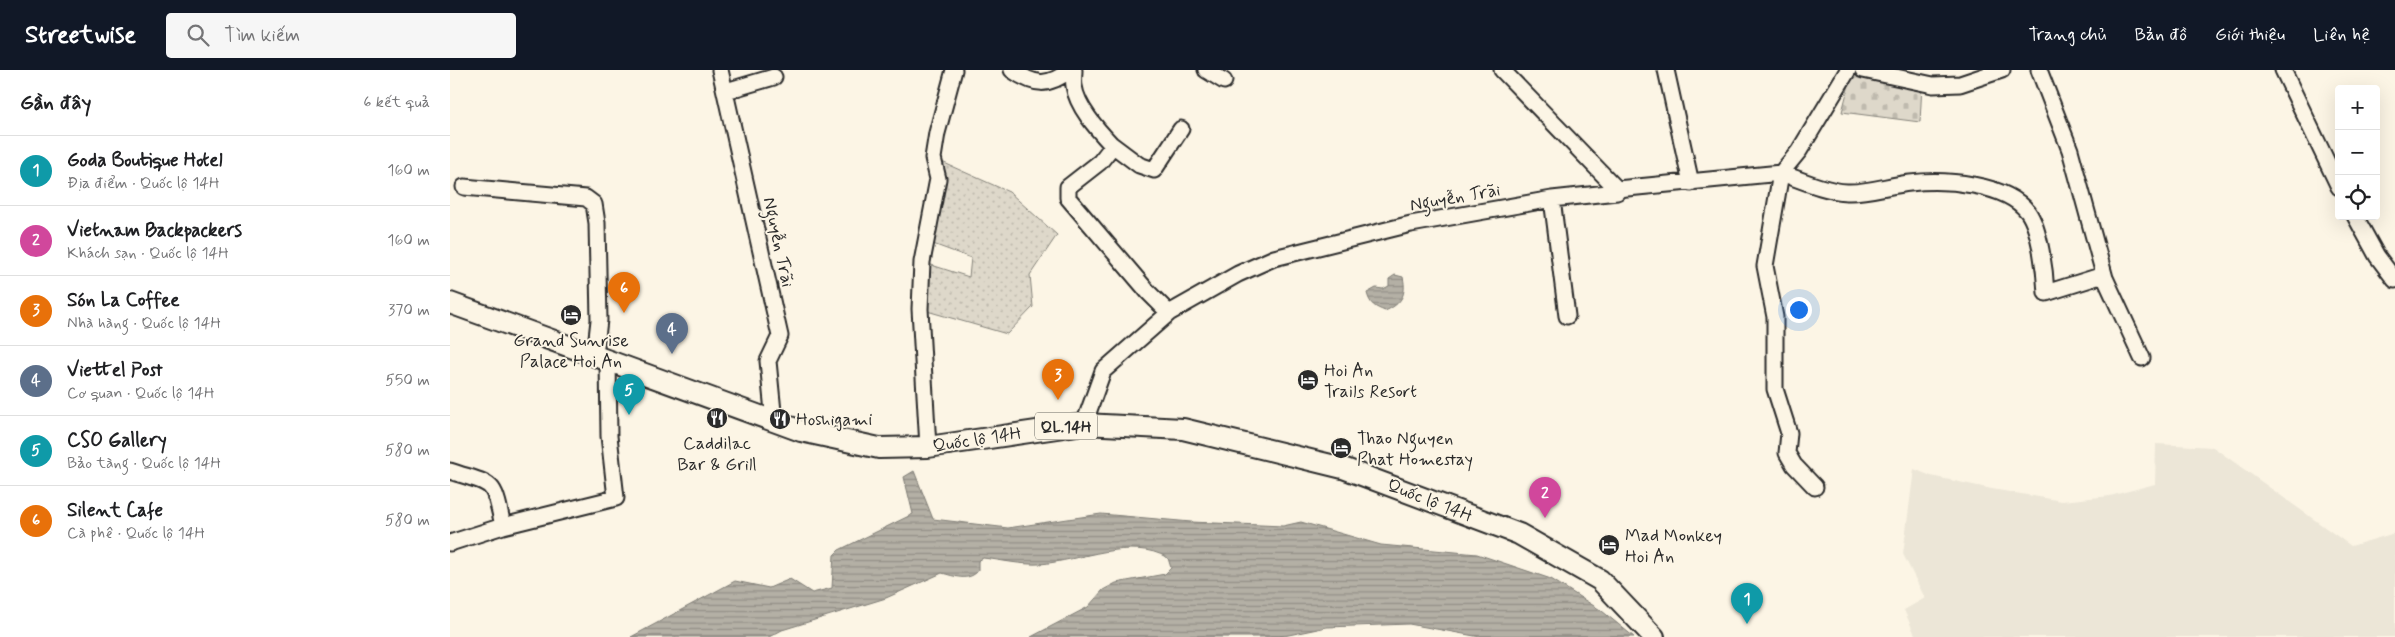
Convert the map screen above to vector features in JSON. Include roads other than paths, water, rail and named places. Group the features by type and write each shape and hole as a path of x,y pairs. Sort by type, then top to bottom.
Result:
{"main road":[{"name":"Quốc lộ 14H","path":"450,303 774,422 801,431 879,448 928,447 1084,424 1183,429 1343,468 1418,494 1519,534 1600,580 1654,637"}],"street":[{"name":"Nguyễn Trãi","path":"720,70 780,336 768,361 774,422"},
{"path":"928,447 920,309 922,262 938,179 933,158 954,70"},
{"path":"1012,70 1028,80 1043,83 1056,81 1070,70"},
{"path":"1074,70 1074,86 1080,102 1094,123 1111,144 1139,164 1154,170 1180,129"},
{"path":"1206,70 1224,82"},
{"path":"1502,70 1617,189"},
{"path":"1666,70 1691,184"},
{"path":"1815,487 1794,465 1787,453 1789,433 1775,389 1775,317 1765,266 1781,173 1799,151 1848,70"},
{"path":"1863,70 1933,85 1960,84 2002,70"},
{"path":"2039,70 2070,150 2105,278 2142,358"},
{"path":"2283,70 2335,179"},
{"path":"726,91 774,78"},
{"path":"1111,144 1111,148 1100,162 1068,187 1068,198 1149,293 1169,312"},
{"name":"Nguyễn Trãi","path":"1084,424 1103,371 1169,312 1238,274 1274,258 1411,224 1552,199 1618,192 1617,189 1691,184 1781,173"},
{"path":"1781,173 1847,192 1933,181 1984,187 2017,201 2028,212 2035,226 2046,293 2097,277 2105,278"},
{"path":"450,543 503,526 616,498 599,320 597,222 594,204 586,198 464,187"},
{"path":"1552,199 1567,316"},
{"path":"2357,220 2377,256 2395,280"},
{"path":"450,471 488,484 494,489 503,526"}],"place":[{"name":"Silent Cafe","path":"624,313"},
{"name":"Grand Sunrise Palace Hoi An","path":"571,315"},
{"name":"Viettel Post","path":"672,354"},
{"name":"Hoi An Trails Resort","path":"1308,380"},
{"name":"Són La Coffee","path":"1058,400"},
{"name":"CSO Gallery","path":"629,415"},
{"name":"Caddilac Bar & Grill","path":"717,418"},
{"name":"Hoshigami","path":"780,419"},
{"name":"Thao Nguyen Phat Homestay","path":"1341,448"},
{"name":"Vietnam Backpackers","path":"1545,518"},
{"name":"Mad Monkey Hoi An","path":"1609,545"},
{"name":"Goda Boutique Hotel","path":"1747,624"}]}
